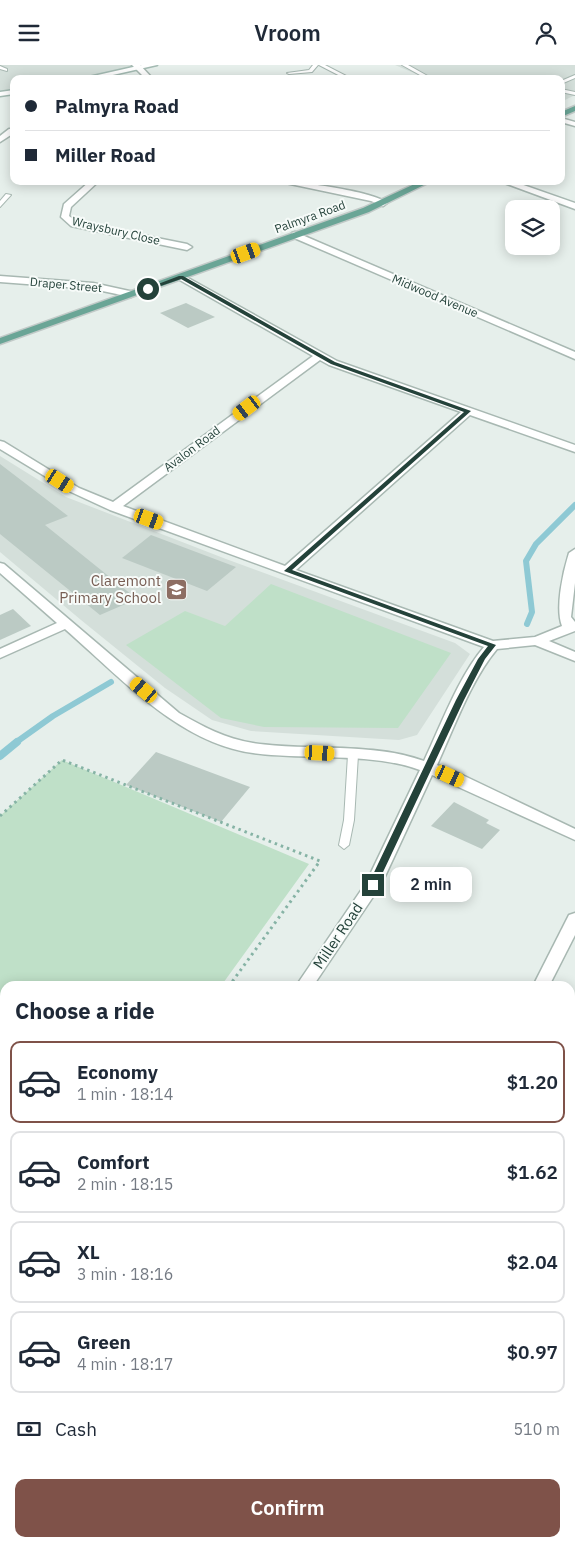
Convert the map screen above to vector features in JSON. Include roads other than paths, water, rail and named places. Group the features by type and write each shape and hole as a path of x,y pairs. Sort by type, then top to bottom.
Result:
{"main road":[{"name":"Palmyra Road","path":"0,341 383,203 420,185"}],"street":[{"path":"100,75 138,66 153,65"},
{"name":"Wraysbury Close","path":"91,185 67,206 65,217 68,221 74,224 187,247"},
{"path":"301,185 373,199 383,203"},
{"path":"515,185 575,206"},
{"name":"Midwood Avenue","path":"295,235 575,356"},
{"path":"181,277 333,363 575,449"},
{"name":"Draper Street","path":"0,279 93,286 131,295"},
{"name":"Avalon Road","path":"114,507 319,356"},
{"path":"288,571 468,411"},
{"path":"0,444 75,491 114,507 493,645 537,641 572,626 565,617 570,569 575,553"},
{"path":"0,567 174,716 199,731 233,744 252,748 402,759 430,767 575,835"},
{"path":"0,654 66,624"},
{"path":"537,641 575,657"},
{"name":"Miller Road","path":"307,981 373,885 460,700 482,659 493,645"},
{"path":"544,981 575,919"}],"lane":[{"path":"289,73 310,71 316,65"},
{"path":"321,65 342,75"},
{"path":"404,65 423,75"},
{"path":"0,205 8,195"},
{"path":"344,845 349,820 353,755"}],"waterway":[{"path":"527,624 532,612 526,561 536,544 575,505"},
{"path":"15,743 53,716 111,682"},
{"path":"0,756 17,742"}],"place":[{"name":"Claremont Primary School","path":"177,590"}]}
